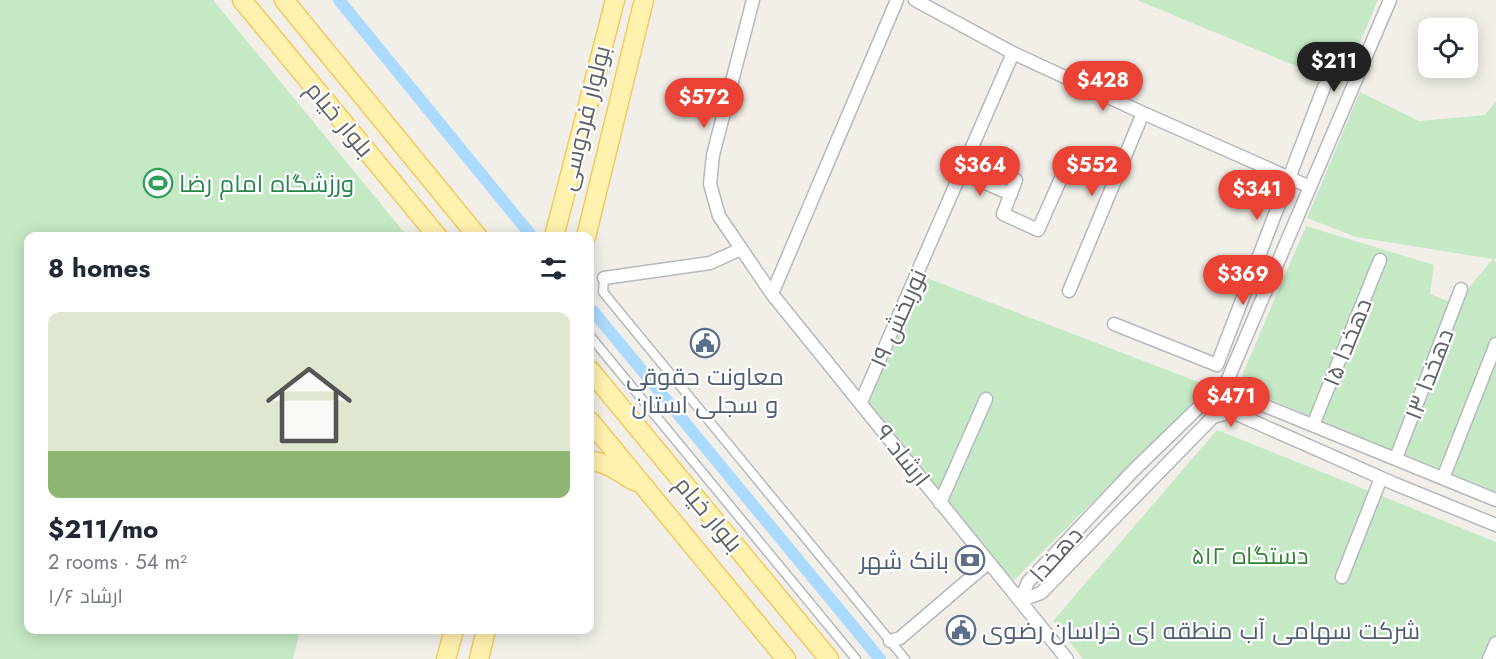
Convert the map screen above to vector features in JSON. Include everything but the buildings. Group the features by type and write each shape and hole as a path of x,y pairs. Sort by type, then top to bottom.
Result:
{"main road":[{"name":"بلوار خیام","path":"242,0 434,232"},
{"name":"بلوار خیام","path":"284,0 474,232"},
{"name":"بولوار فردوسی","path":"555,232 615,0"},
{"name":"بولوار فردوسی","path":"587,232 644,0"},
{"name":"بلوار خیام","path":"594,375 829,659"},
{"name":"بلوار خیام","path":"594,426 786,659"},
{"path":"594,461 614,469 647,491"},
{"path":"446,659 453,634"},
{"path":"479,659 485,634"}],"street":[{"name":"ارشاد ۹","path":"753,0 713,155 710,184 719,216 772,294 1067,659"},
{"path":"772,294 897,0"},
{"path":"915,0 1013,54 1289,179 1308,192"},
{"path":"1222,393 1390,0"},
{"name":"نوربخش ۱۹","path":"861,402 1013,54"},
{"path":"1114,324 1217,365 1324,87"},
{"path":"1069,291 1143,113"},
{"path":"1016,180 1003,214 1038,230 1071,158"},
{"path":"962,173 1011,194"},
{"path":"741,249 710,263 604,278 603,292 905,659"},
{"name":"دهخدا ۱۵","path":"1313,425 1380,260"},
{"name":"دهخدا ۱۳","path":"1396,458 1461,289"},
{"path":"594,341 856,659"},
{"path":"1443,478 1496,344"},
{"path":"1222,393 1232,412 1381,478 1496,525"},
{"path":"1222,393 1236,394 1495,498"},
{"name":"دهخدا","path":"1020,601 1028,582 1133,471 1203,403 1222,393"},
{"path":"940,503 986,399"},
{"name":"دهخدا","path":"1020,601 1041,593 1213,417 1232,412"},
{"path":"1342,577 1381,478"},
{"path":"890,641 900,638 988,563"},
{"path":"1489,659 1496,643"}],"green space":[{"path":"0,0 213,0 404,232 24,232 24,634 299,634 293,659 0,659"},
{"path":"1137,0 1378,0 1342,85"},
{"path":"1360,92 1419,121 1485,115 1496,102 1496,259 1494,259 1496,263 1496,496 1238,385 1306,226 1434,265 1430,294 1455,304 1493,259 1356,237 1307,218"},
{"path":"919,275 1209,386 1013,581 865,403"},
{"name":"۵۱۲ دستگاه","path":"1217,430 1496,542 1496,659 1083,659 1053,621"}],"waterway":[{"path":"339,0 528,232"},
{"path":"594,312 880,659"}],"place":[{"name":"ورزشگاه امام رضا","path":"158,183"},
{"name":"معاونت حقوقی و سجلی استان","path":"705,343"},
{"name":"بانک شهر","path":"970,560"},
{"name":"شرکت سهامی آب منطقه ای خراسان رضوی","path":"961,630"}]}
